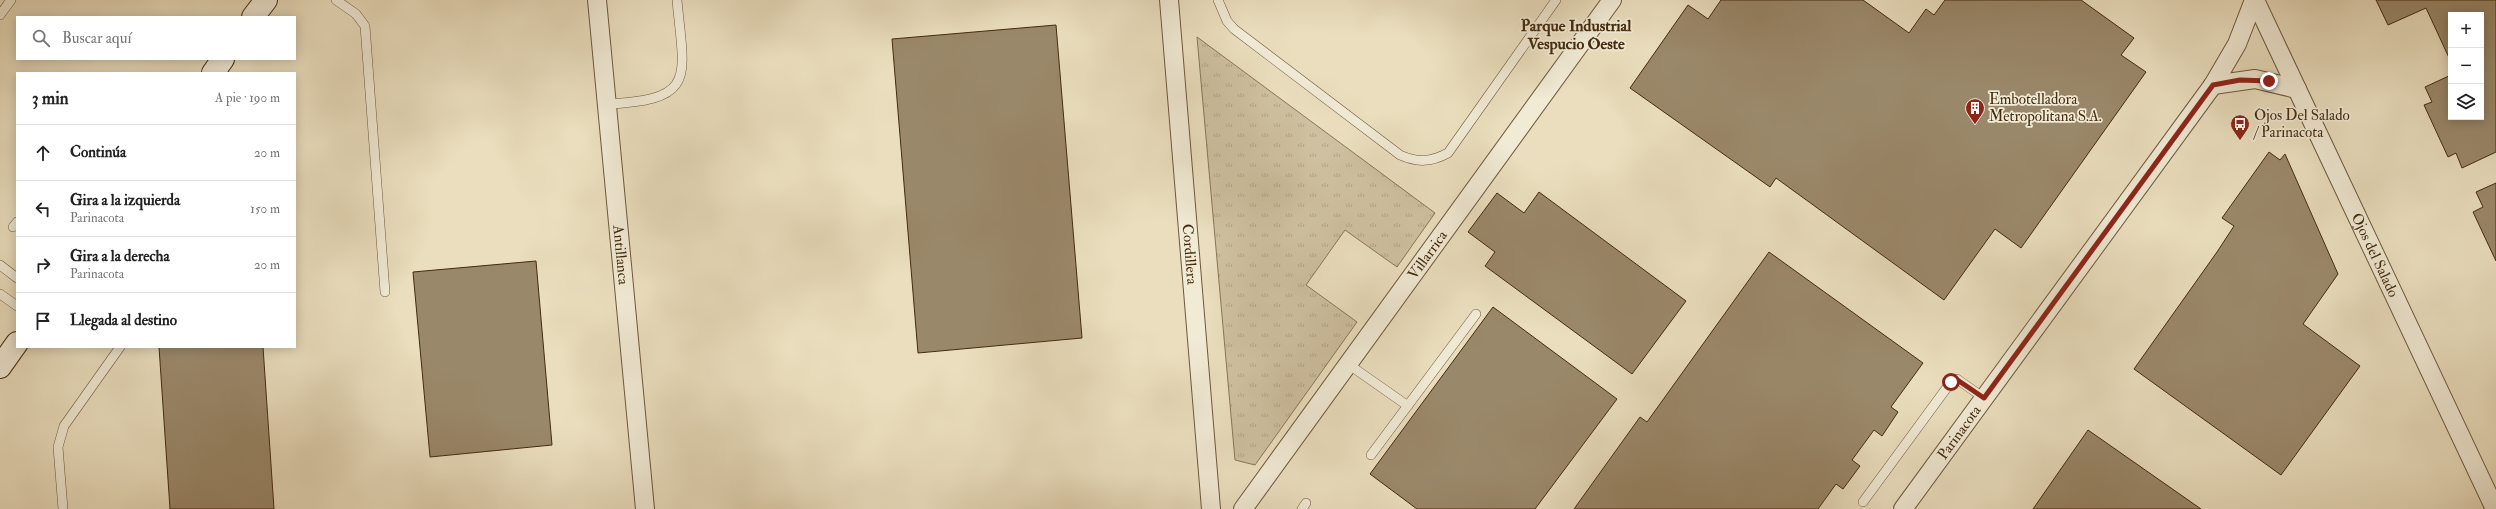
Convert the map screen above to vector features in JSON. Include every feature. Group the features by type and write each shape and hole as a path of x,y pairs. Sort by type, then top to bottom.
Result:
{"main road":[{"path":"254,16 266,0"},
{"path":"214,72 222,60"},
{"path":"0,367 16,344"}],"street":[{"name":"Antillanca","path":"597,0 645,509"},
{"name":"Cordillera","path":"1169,0 1211,509"},
{"name":"Villarrica","path":"1243,509 1612,0"},
{"name":"Parinacota","path":"1903,509 2213,85 2237,44 2254,0"},
{"name":"Ojos del Salado","path":"2254,0 2496,509"},
{"path":"2213,85 2255,79 2297,89"}],"lane":[{"path":"0,15 11,0"},
{"path":"336,0 356,14 365,26 385,292"},
{"path":"607,104 637,103 656,98 675,87 682,76 683,64 677,0"},
{"path":"1218,0 1220,10 1234,29 1400,155 1411,160 1426,161 1448,153 1556,0"},
{"path":"0,265 16,277"},
{"path":"0,294 16,305"},
{"path":"1372,455 1476,314"},
{"path":"63,509 58,447 59,438 64,426 119,348"},
{"path":"1348,364 1408,406"},
{"path":"1863,502 1951,382 1956,379 1984,398"}],"green space":[{"path":"1197,37 1435,213 1397,267 1345,230 1306,285 1357,322 1255,465 1235,460"}],"building":[{"name":"Embotelladora Metropolitana S.A.","path":"1721,0 1863,0 1909,33 1926,9 1934,15 1945,0 2081,0 2134,38 2121,55 2146,72 2021,248 1995,229 1944,300 1776,178 1770,187 1630,88 1688,5 1708,19"},
{"path":"2376,0 2496,0 2496,152 2462,168 2456,153 2448,157 2424,105 2432,102 2425,87 2448,76 2448,120 2484,120 2484,12 2448,12 2448,56 2426,8 2388,25"},
{"path":"1056,25 1082,338 918,353 892,39"},
{"path":"2269,152 2280,160 2285,154 2338,274 2303,324 2360,366 2281,475 2134,369 2234,226 2222,218"},
{"path":"2496,183 2496,261 2473,212 2483,207 2476,192"},
{"path":"1539,192 1686,301 1632,374 1485,266 1495,252 1468,232 1497,193 1524,213"},
{"path":"1769,252 1923,363 1891,407 1898,412 1882,436 1874,430 1852,460 1860,466 1843,489 1836,484 1818,509 1574,509 1640,417 1647,422"},
{"path":"536,261 552,445 430,457 413,272"},
{"path":"1493,307 1617,399 1535,509 1417,509 1370,474"},
{"path":"159,348 263,348 274,509 170,509"},
{"path":"2088,430 2201,509 2033,509"}],"place":[{"name":"Embotelladora Metropolitana S.A.","path":"1975,125"},
{"name":"Ojos Del Salado / Parinacota","path":"2240,141"}],"district":[{"name":"Parque Industrial Vespucio Oeste","path":"1576,35"}],"route":[{"path":"1951,382 1956,379 1984,398 2213,85 2240,80 2255,79 2269,81"}]}
